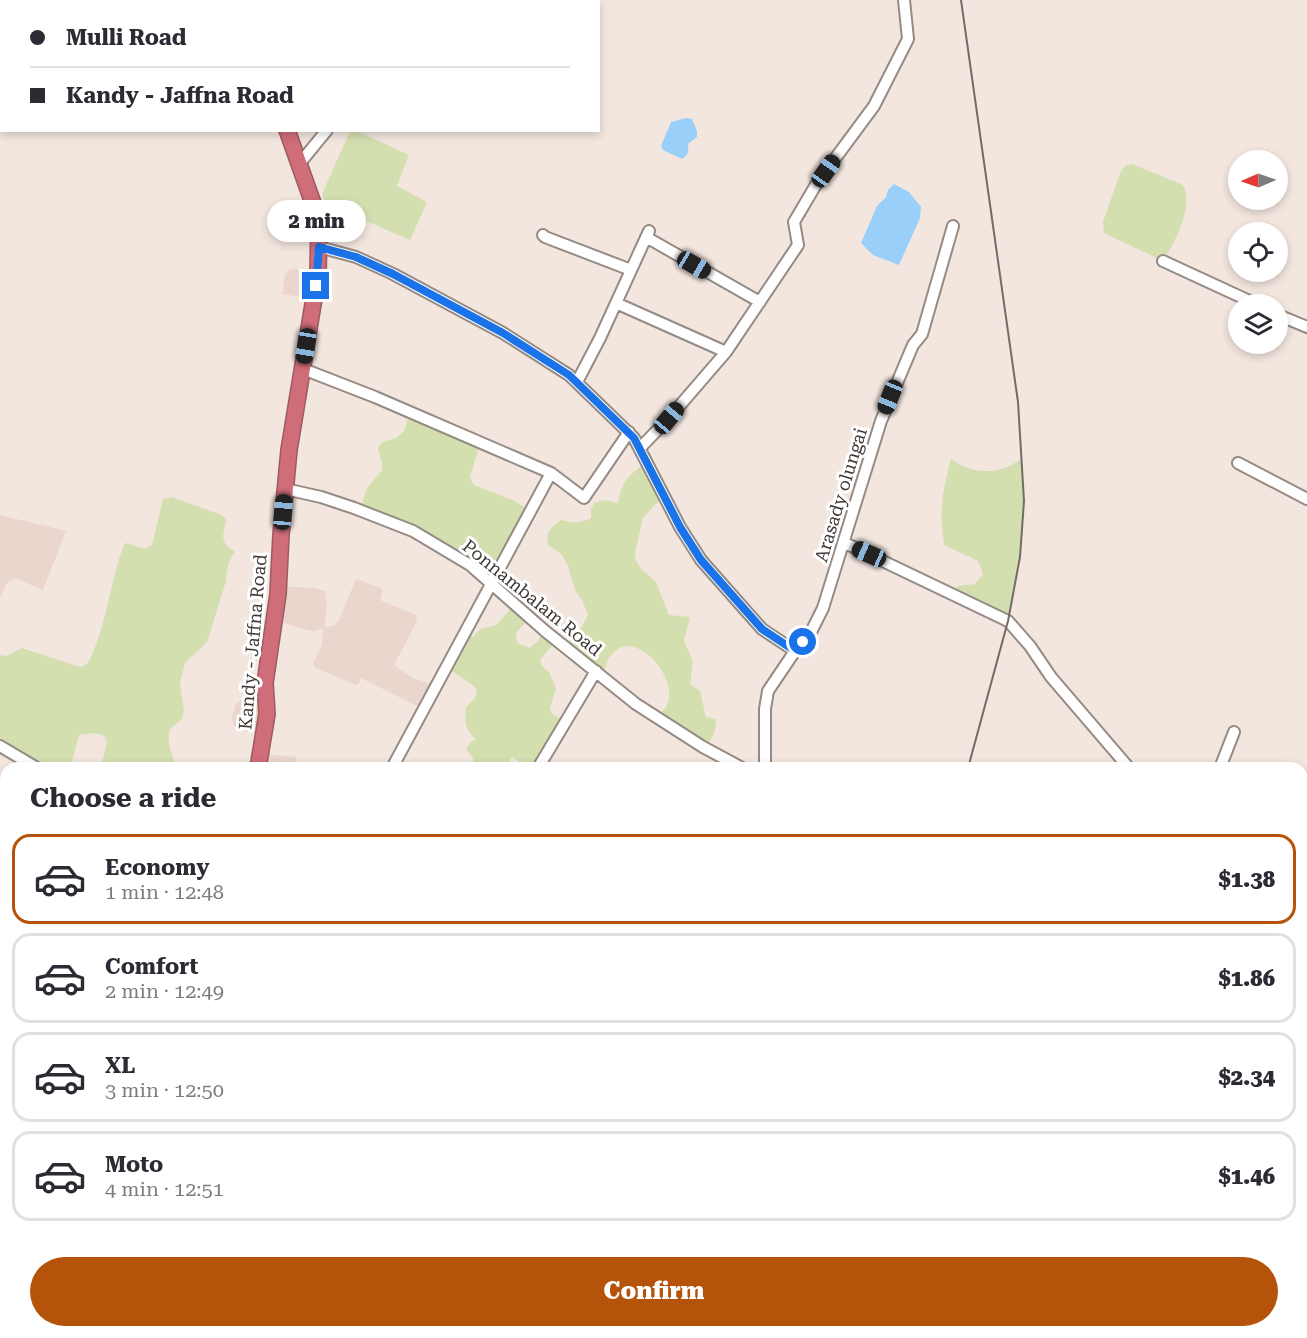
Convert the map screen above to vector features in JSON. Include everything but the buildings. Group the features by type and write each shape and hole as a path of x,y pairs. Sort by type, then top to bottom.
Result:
{"highway":[{"name":"Kandy - Jaffna Road","path":"259,762 267,714 265,683 278,594 289,450 318,274 319,219 288,132"}],"street":[{"path":"640,448 726,352 798,245 794,222 844,144 874,106 908,39 904,0"},
{"path":"300,163 325,132"},
{"name":"Arasady olungai","path":"765,762 765,708 768,691 811,632 823,608 881,421 913,345 922,334 953,226"},
{"path":"577,382 600,338 647,234 760,302"},
{"path":"543,235 631,270"},
{"path":"319,247 356,257 393,274 503,333 569,375 629,432 640,448 680,527 701,560 762,629 795,651"},
{"path":"1162,261 1234,294"},
{"path":"616,303 726,352"},
{"path":"1288,319 1307,327"},
{"path":"303,369 375,397 550,473 584,498 629,432"},
{"path":"1238,463 1307,499"},
{"path":"395,762 550,473"},
{"name":"Ponnambalam Road","path":"285,489 321,497 413,531 470,565 544,631 636,704 731,762"},
{"path":"844,543 1008,621 1124,762"},
{"path":"542,762 596,670"},
{"path":"1222,762 1234,732"},
{"path":"0,746 27,762"}],"shaded area":[{"path":"295,269 318,274 314,299 282,294 285,275 289,270"},
{"path":"0,515 66,531 43,590 14,578 7,583 0,598"},
{"path":"356,579 381,588 383,590 380,600 416,615 414,627 394,665 413,678 437,686 423,709 361,678 358,685 355,685 314,667 313,663 322,645 323,628 314,631 307,630 274,620 279,586 315,588 325,591 327,605 324,627 334,626 339,620"},
{"path":"241,700 267,701 261,734 234,726 232,718 236,704"},
{"path":"261,754 296,757 296,762 259,762"}],"green space":[{"path":"350,132 359,132 409,155 397,186 427,202 410,240 325,203 322,194"},
{"path":"1132,164 1183,185 1186,194 1182,224 1163,261 1104,233 1103,222 1121,171 1126,165"},
{"path":"410,413 480,444 470,477 474,485 515,501 530,511 490,583 470,565 359,510 368,487 382,470 379,445 396,438 404,431"},
{"path":"951,459 968,468 986,471 1004,468 1021,459 1024,501 1020,557 1008,621 954,590 958,586 975,584 983,574 978,561 944,545 942,502"},
{"path":"647,462 667,500 656,504 643,518 635,559 642,570 656,582 669,615 690,617 684,641 693,661 690,684 700,691 706,717 716,719 713,735 703,747 656,716 667,705 669,689 663,673 652,658 639,649 624,647 612,655 603,676 564,646 582,627 588,615 575,590 568,566 561,554 548,545 548,533 561,520 577,522 591,518 594,503 605,500 618,503 627,479"},
{"path":"172,497 222,515 226,520 224,542 235,552 228,565 226,581 207,642 185,663 180,683 184,711 182,719 170,729 169,734 170,748 175,762 102,762 107,742 104,736 95,733 79,735 72,762 27,762 0,746 0,655 7,656 22,648 80,667 85,665 89,661 101,632 124,545 127,543 144,549 152,545 163,499"},
{"path":"514,605 529,618 516,633 517,643 529,648 545,631 558,641 540,660 542,666 549,672 556,689 550,708 552,714 565,722 542,762 520,762 512,757 509,762 473,762 473,758 466,749 476,739 466,725 466,707 477,693 475,687 446,667 465,631 473,637 480,629 496,625"}],"water":[{"path":"686,118 692,119 697,137 688,144 688,153 682,159 663,150 661,146 671,122"},
{"path":"894,184 909,192 921,207 920,218 899,265 873,255 861,243 877,206"}],"railway":[{"path":"961,0 1018,402 1024,501 1020,557 1008,621 970,762"}],"route":[{"path":"316,286 319,247 356,257 393,274 503,333 569,375 634,438 680,527 701,560 762,629 795,651 803,642"}]}
